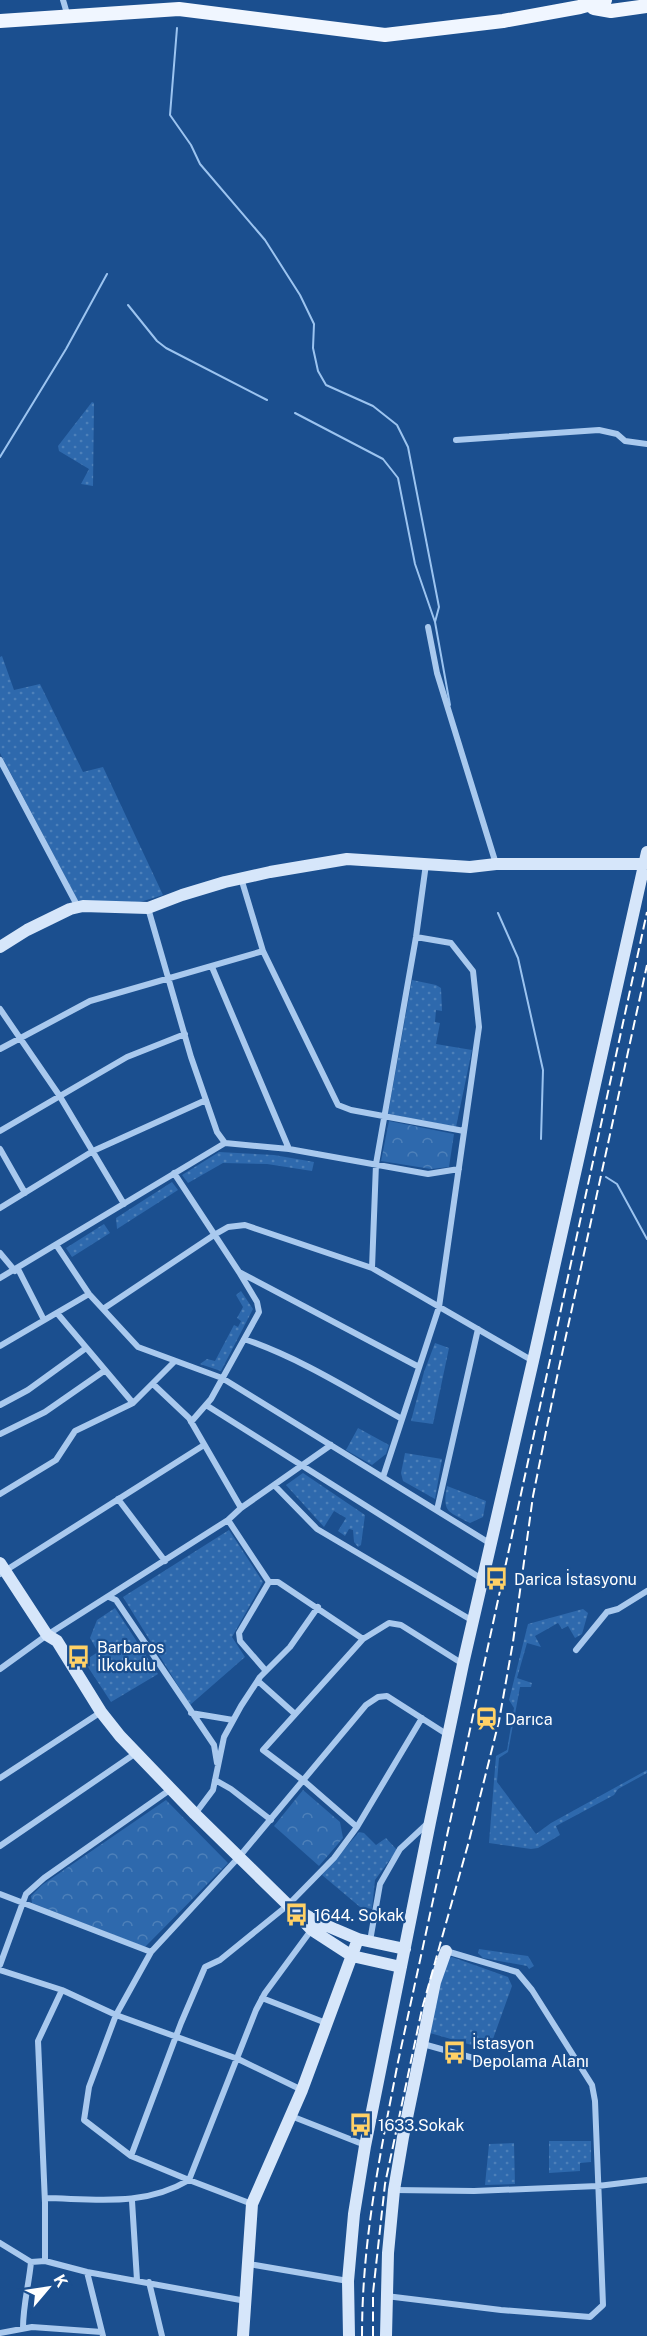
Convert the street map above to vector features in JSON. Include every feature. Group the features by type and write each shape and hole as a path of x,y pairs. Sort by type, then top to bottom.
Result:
{"main road":[{"path":"0,21 68,17 167,5 179,9 385,35 503,21 593,3 639,0"},
{"path":"593,3 611,11 647,6"}],"street":[{"path":"63,0 68,17"},
{"path":"456,440 599,430 617,434 625,441 647,444"},
{"path":"428,627 437,673 496,864"},
{"path":"0,760 78,908"},
{"path":"0,947 27,930 78,908 148,908 182,895 241,878 347,859 470,867 646,858 463,1664 365,2145 354,2214 348,2281 349,2336"},
{"path":"372,1268 376,1164 416,937 426,864"},
{"path":"241,878 263,951 338,1106 464,1131"},
{"path":"148,908 184,1034 217,1132 225,1143"},
{"path":"383,1477 439,1307 479,1027 473,971 451,944 416,937"},
{"path":"0,1049 90,1001 263,951"},
{"path":"212,967 290,1149"},
{"path":"0,1009 59,1095 124,1204"},
{"path":"0,1131 127,1057 184,1034"},
{"path":"0,1208 93,1151 206,1100"},
{"path":"0,1278 57,1246 225,1143 290,1149 428,1174 459,1169"},
{"path":"0,1149 25,1193"},
{"path":"174,1173 239,1272 257,1302 259,1312 206,1405 191,1422"},
{"path":"103,1309 214,1235 228,1227 245,1225 372,1268 533,1361"},
{"path":"57,1246 89,1294 138,1347 222,1378 492,1544"},
{"path":"0,1252 16,1270 44,1320"},
{"path":"239,1272 419,1367"},
{"path":"0,1346 89,1294"},
{"path":"57,1313 133,1403"},
{"path":"437,1510 478,1329"},
{"path":"244,1339 277,1350 303,1363 402,1419"},
{"path":"0,1405 28,1390 86,1348"},
{"path":"0,1494 56,1460 75,1431 133,1403 175,1361"},
{"path":"0,1434 45,1412 104,1371"},
{"path":"153,1384 191,1422 241,1508"},
{"path":"206,1405 483,1580"},
{"path":"204,1445 2,1570 47,1635 57,1641 101,1712 136,1753 195,1814 288,1905 352,1956 401,1967"},
{"path":"0,1669 47,1635 228,1520 241,1508 331,1445"},
{"path":"274,1485 317,1529 473,1621"},
{"path":"118,1499 165,1562"},
{"path":"228,1520 269,1582"},
{"path":"269,1582 278,1582 363,1639"},
{"path":"266,1671 240,1641 239,1633 269,1582"},
{"path":"576,1650 607,1612 618,1609 647,1591"},
{"path":"109,1597 116,1600 190,1713 214,1745 218,1766"},
{"path":"195,1814 213,1790 224,1737 233,1720 258,1681 290,1647 318,1607"},
{"path":"357,1827 304,1781 263,1750 363,1639 389,1623 401,1625 463,1664"},
{"path":"258,1681 295,1714"},
{"path":"252,2204 131,2156 84,2120 89,2087 116,2015 151,1952 239,1857 366,1705 378,1697 387,1696 448,1735"},
{"path":"0,1769 2,1777 101,1712"},
{"path":"190,1713 233,1720"},
{"path":"131,2156 204,1967 220,1960 288,1905 334,1858 357,1827 422,1718"},
{"path":"0,1846 136,1753"},
{"path":"215,1780 231,1789 271,1820"},
{"path":"0,1965 26,1894 44,1878 171,1789"},
{"path":"243,2336 252,2204 302,2090 352,1956 364,1940 380,1884 400,1849 430,1822"},
{"path":"0,1894 151,1952"},
{"path":"315,1926 405,1949"},
{"path":"45,2198 132,2200 172,2191 189,2180 256,2010 262,1998 315,1926"},
{"path":"386,2296 501,2310 590,2317 603,2305 595,2100 592,2085 532,1990 517,1972 446,1951 435,1982 394,2190 386,2296 386,2336"},
{"path":"0,1971 62,1990 116,2015 238,2059 302,2090"},
{"path":"45,2260 45,2198 38,2041 62,1990"},
{"path":"262,1998 326,2023"},
{"path":"423,2044 491,2063"},
{"path":"290,2116 365,2145"},
{"path":"394,2190 468,2191 598,2186 647,2180"},
{"path":"132,2200 137,2280"},
{"path":"0,2243 31,2262 45,2260 87,2272 246,2302"},
{"path":"23,2328 24,2304 29,2285 31,2262"},
{"path":"249,2264 348,2281"},
{"path":"0,2333 23,2328 103,2334 87,2272"},
{"path":"149,2282 162,2336"}],"green space":[{"path":"92,402 94,403 93,486 81,484 89,469 59,451 58,446"},
{"path":"2,656 14,690 40,684 83,772 103,767 163,895 140,902 78,901 0,753 0,657"},
{"path":"412,980 441,988 442,1011 436,1010 435,1022 440,1023 436,1044 472,1050 456,1127 388,1114"},
{"path":"389,1121 454,1134 449,1167 431,1169 381,1161"},
{"path":"219,1152 274,1155 314,1162 312,1171 267,1164 223,1163 188,1183 182,1175"},
{"path":"172,1182 178,1190 117,1229 116,1218"},
{"path":"104,1224 110,1233 72,1257 66,1248"},
{"path":"241,1291 253,1309 221,1371 200,1364 207,1359 215,1361 234,1325 238,1327 241,1321 237,1318 243,1307 236,1295"},
{"path":"435,1343 449,1348 433,1424 411,1421 424,1372"},
{"path":"358,1428 389,1445 386,1454 372,1465 346,1450"},
{"path":"405,1453 442,1459 435,1499 403,1481 401,1473"},
{"path":"303,1473 365,1515 361,1545 358,1547 354,1542 353,1530 349,1529 345,1536 338,1531 346,1518 334,1511 324,1527 286,1485"},
{"path":"447,1486 486,1501 483,1517 470,1523 448,1510 445,1501"},
{"path":"229,1530 263,1582 232,1637 245,1657 190,1705 123,1597"},
{"path":"115,1608 158,1674 111,1702 84,1661 98,1652 90,1638 97,1620"},
{"path":"583,1609 588,1613 582,1634 575,1638 568,1626 562,1629 558,1623 535,1636 541,1647 527,1643 517,1678 532,1683 531,1687 520,1687 508,1752 499,1758 497,1782 536,1834 551,1823 647,1770 647,1773 618,1789 614,1795 556,1826 560,1835 538,1848 489,1843 496,1756 507,1750 514,1708 509,1700 528,1624"},
{"path":"303,1790 340,1822 343,1838 319,1866 274,1826"},
{"path":"166,1800 228,1863 145,1947 32,1903 31,1896 42,1885"},
{"path":"359,1832 364,1833 376,1845 386,1838 397,1850 375,1880 372,1909 360,1907 322,1875"},
{"path":"479,1949 528,1956 534,1966 529,1969 527,1966 483,1958 478,1953"},
{"path":"452,1957 508,1977 512,1986 489,2050 430,2033 445,1959"},
{"path":"549,2141 591,2141 591,2162 580,2163 580,2171 549,2173"},
{"path":"514,2143 515,2184 485,2185 489,2144"}],"waterway":[{"path":"177,28 170,115 191,145 200,164 265,240 300,295 314,324 313,348 318,371 326,385 373,406 397,425 408,447 439,607 435,622"},
{"path":"0,457 66,349 107,274"},
{"path":"128,305 157,341 166,348 267,400"},
{"path":"295,413 383,459 398,478 415,564 435,622 450,705"},
{"path":"498,913 518,958 543,1070 541,1139"},
{"path":"606,1177 617,1184 647,1239"}],"railway":[{"path":"362,2336 369,2232 398,2062 647,912"},
{"path":"373,2336 373,2293 385,2184 422,2009 469,1841 499,1721 513,1642 533,1496 647,965"}],"place":[{"name":"Darica İstasyonu","path":"496,1579"},
{"name":"Barbaros İlkokulu","path":"79,1656"},
{"name":"Darıca","path":"487,1719"},
{"name":"1644. Sokak","path":"296,1915"},
{"name":"İstasyon Depolama Alanı","path":"454,2052"},
{"name":"1633.Sokak","path":"360,2125"}]}
